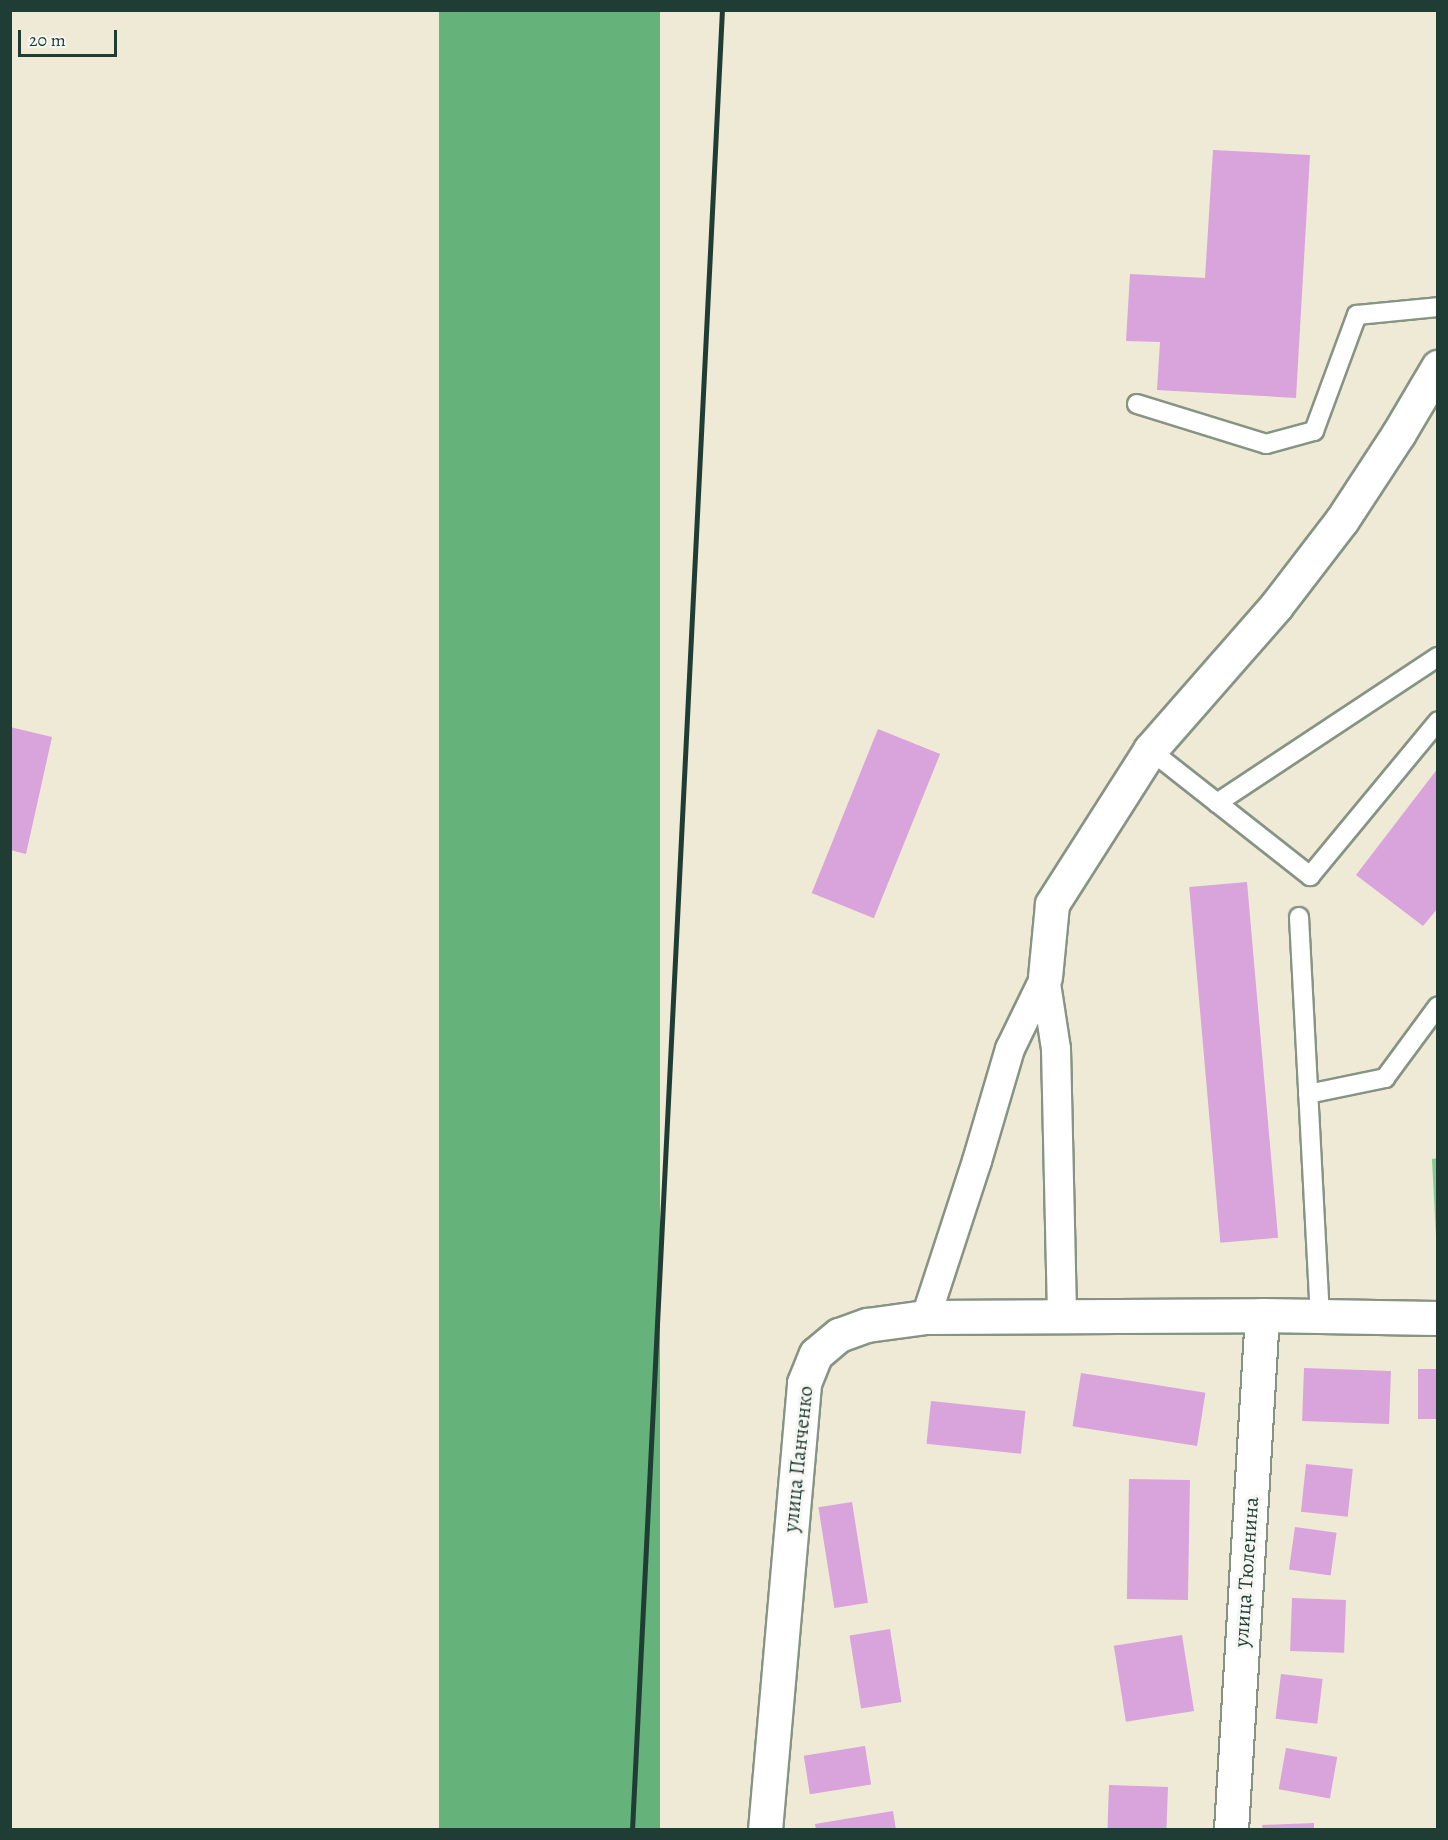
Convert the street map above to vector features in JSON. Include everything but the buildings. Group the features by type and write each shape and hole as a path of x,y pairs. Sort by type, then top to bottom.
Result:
{"street":[{"path":"1062,1316 1056,1048 1045,977 1052,904 1150,750 1276,606 1342,520 1399,433 1437,367"},
{"path":"926,1317 1010,1049 1045,977"},
{"name":"улица Панченко","path":"765,1830 804,1383 816,1353 839,1335 867,1325 926,1317 1262,1315 1437,1318"},
{"name":"улица Тюленина","path":"1231,1830 1262,1315"}],"lane":[{"path":"1137,404 1266,444 1314,431 1357,315 1437,307"},
{"path":"1217,803 1437,657"},
{"path":"1150,750 1310,876 1437,721"},
{"path":"1299,917 1320,1316"},
{"path":"1308,1094 1385,1078 1437,1006"}],"green space":[{"path":"439,11 660,11 660,1830 439,1830"},
{"path":"1437,1158 1438,1255 1432,1159"}],"railway":[{"path":"632,1830 722,10"}]}
